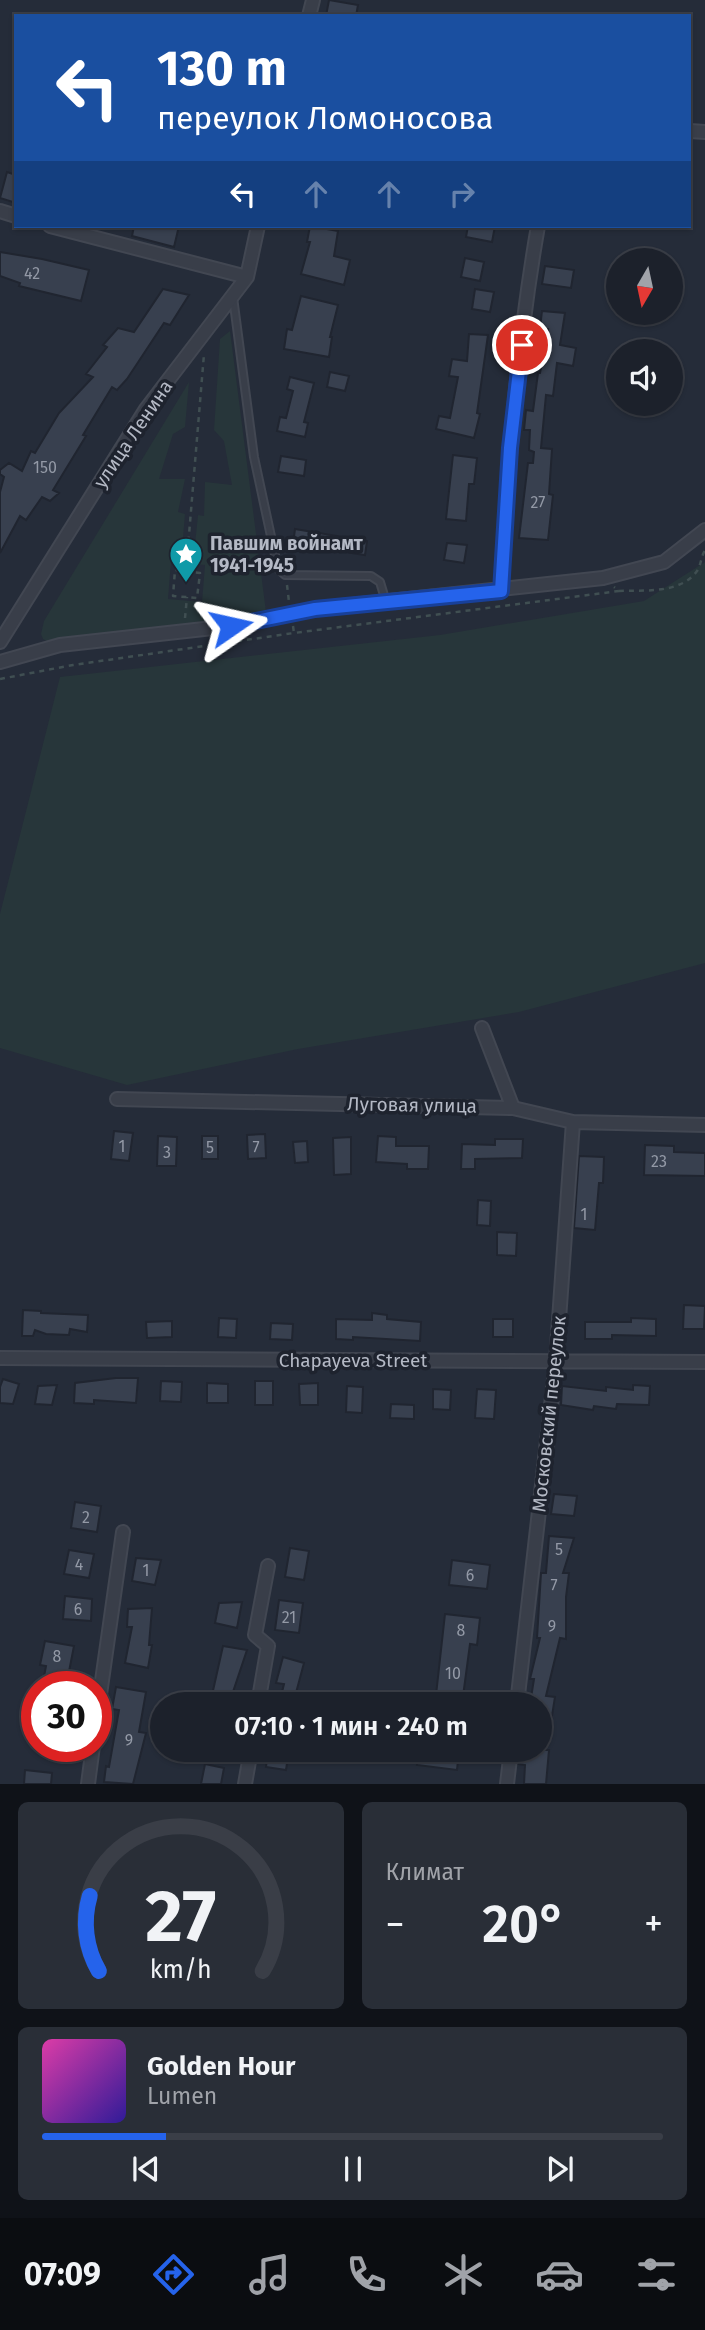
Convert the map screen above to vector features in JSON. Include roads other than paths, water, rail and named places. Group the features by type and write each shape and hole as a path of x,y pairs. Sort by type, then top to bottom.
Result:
{"street":[{"path":"58,228 247,277"},
{"name":"улица Ленина","path":"0,642 146,410 247,277 258,228"},
{"path":"501,591 510,448 538,228"},
{"path":"0,662 60,645 231,626 315,609 603,578 664,562 705,530"},
{"path":"482,1028 513,1108"},
{"name":"Луговая улица","path":"117,1099 513,1108 573,1122 705,1125"},
{"name":"Московский переулок","path":"518,1692 556,1362 573,1122"},
{"name":"Chapayeva Street","path":"0,1358 705,1362"},
{"path":"103,1671 123,1532"},
{"path":"260,1692 268,1646 255,1635 268,1566"},
{"path":"88,1784 91,1762"},
{"path":"245,1784 249,1762"},
{"path":"507,1784 510,1762"}],"lane":[{"path":"233,295 254,457 278,569 285,575 371,576 380,582 386,602"}],"place":[{"name":"Павшим войнамт 1941-1945","path":"186,584"}]}
